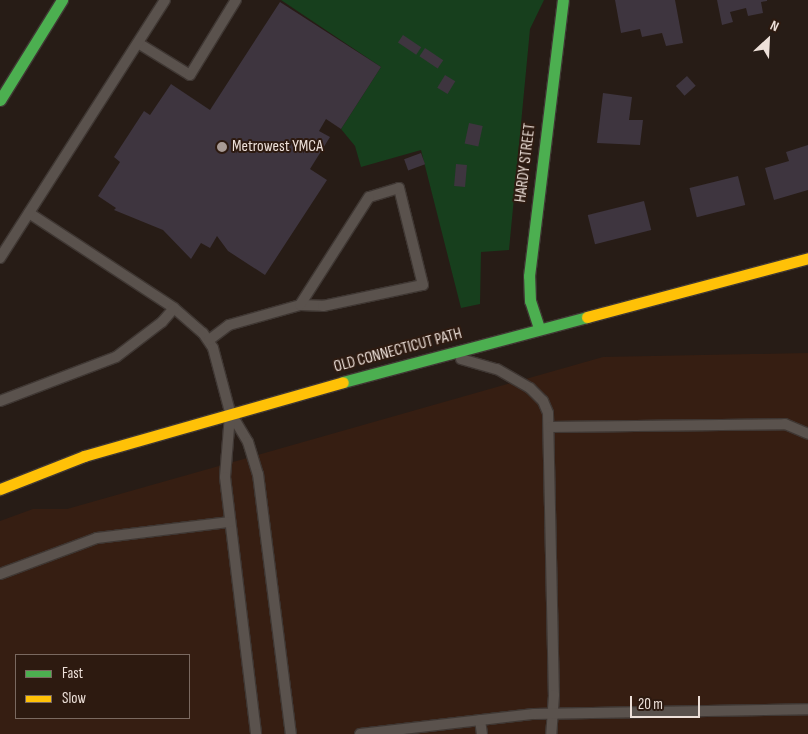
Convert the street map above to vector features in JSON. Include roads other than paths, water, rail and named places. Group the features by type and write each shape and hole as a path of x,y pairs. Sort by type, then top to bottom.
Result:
{"main road":[{"path":"0,100 62,0"},
{"name":"HARDY STREET","path":"539,328 530,301 529,276 563,0"},
{"name":"OLD CONNECTICUT PATH","path":"0,489 103,450 230,412 446,355 539,328 808,260"}],"lane":[{"path":"0,258 165,0"},
{"path":"138,43 190,75 236,0"},
{"path":"208,340 228,325 300,305 323,306 423,285 399,188 369,197 300,305"},
{"path":"29,213 174,308 208,340 217,357 230,412 248,442 258,474 291,734"},
{"path":"0,401 121,354 162,322 174,308"},
{"path":"446,355 497,370 530,388 543,402 550,428 553,713 551,734"},
{"path":"230,412 225,462 230,522 256,734"},
{"path":"550,428 785,424 808,434"},
{"path":"0,574 97,538 230,522"},
{"path":"360,734 553,713 808,709"},
{"path":"480,720 482,734"}],"place":[{"name":"Metrowest YMCA","path":"222,147"}]}
